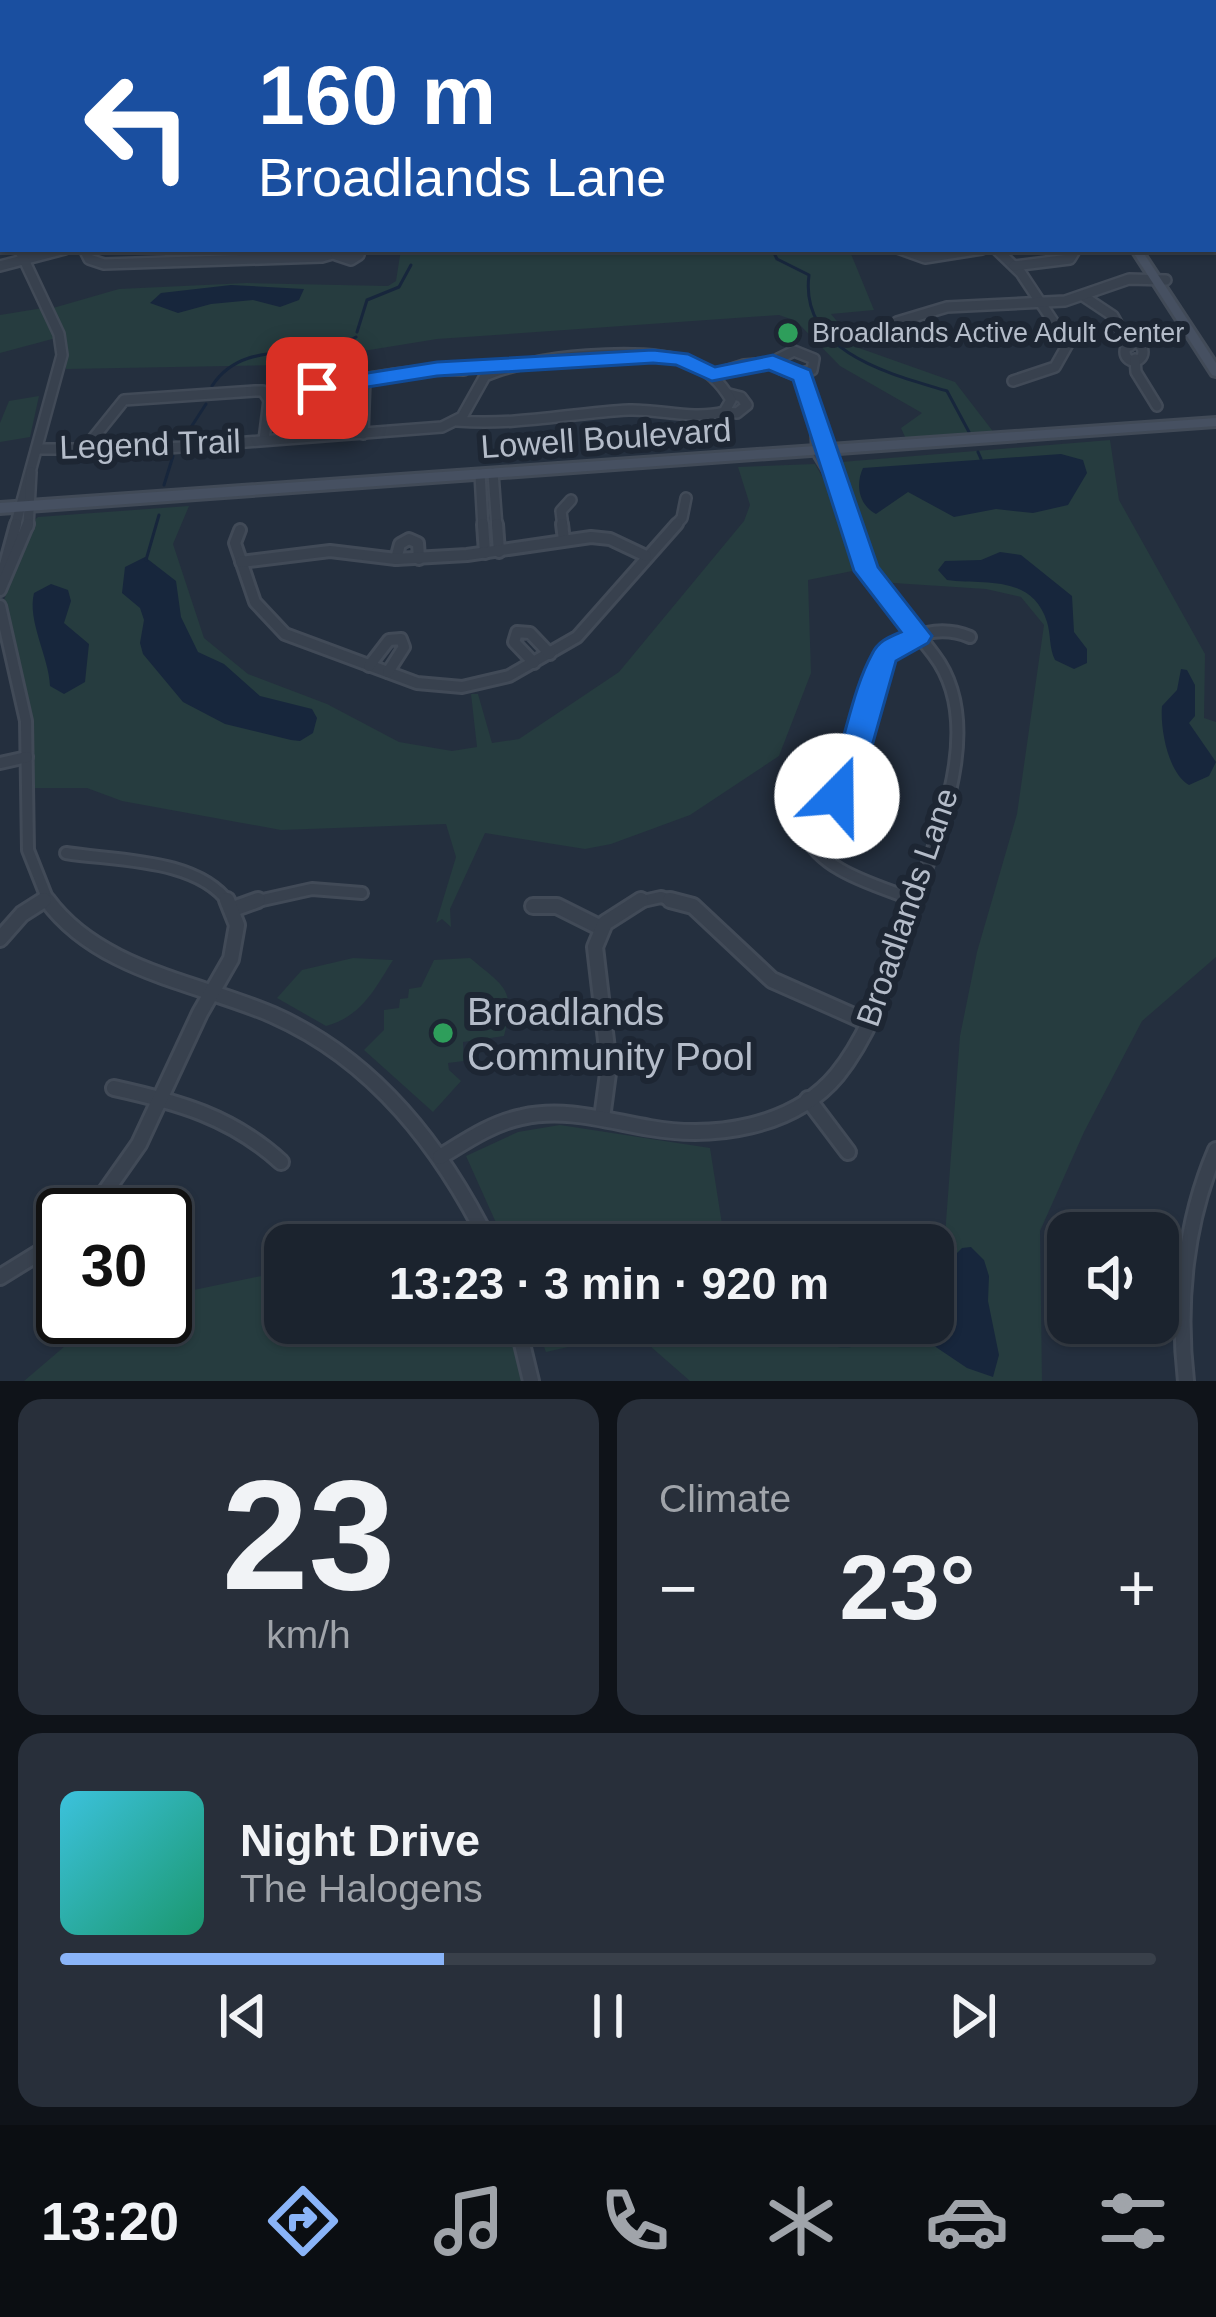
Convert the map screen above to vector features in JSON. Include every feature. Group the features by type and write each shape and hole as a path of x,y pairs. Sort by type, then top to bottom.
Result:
{"main road":[{"path":"1142,252 1216,356"},
{"path":"1165,280 1216,372"},
{"name":"Lowell Boulevard","path":"15,511 1216,426"}],"street":[{"path":"0,268 24,256 54,252"},
{"path":"85,252 89,260 100,264 344,252"},
{"path":"908,252 925,258 963,252"},
{"path":"999,252 1066,337 1066,353 1054,368 1013,381"},
{"path":"1014,266 1070,259 1074,252"},
{"path":"0,586 15,511 32,472 62,355 59,334 24,256"},
{"path":"897,322 947,307 1039,303 1122,283 1165,280"},
{"path":"1083,296 1112,316 1130,346 1122,351 1135,359 1136,372 1157,406"},
{"path":"457,421 484,376 525,362 656,356 689,362 712,375 777,362 784,353 806,353 815,367 802,375 785,372 777,362"},
{"path":"87,446 104,431 110,409 124,400 266,396 437,369 498,369"},
{"path":"464,370 484,376"},
{"name":"Legend Trail","path":"37,449 155,449 431,428 457,421 526,423 636,410 697,417 724,412 730,406 729,394 712,375"},
{"name":"Broadlands Lane","path":"440,1157 480,1130 513,1117 562,1111 684,1131 724,1131 760,1124 808,1099 839,1072 869,1023 949,795 960,722 951,680 878,589 838,485 827,476 825,453 811,429 814,413 802,375"},
{"path":"363,434 365,380"},
{"name":"Legend Trail","path":"264,440 266,396"},
{"name":"Legend Trail","path":"466,410 494,422"},
{"path":"487,477 499,552"},
{"path":"484,553 487,477"},
{"path":"240,530 235,543 258,608 270,623 292,638 369,666 428,685 462,687 494,682 550,654 586,629 682,518 686,498"},
{"path":"564,540 561,511 571,500"},
{"path":"242,562 330,550 419,559 604,538 646,556"},
{"path":"396,559 400,544 409,539 418,543 419,559"},
{"path":"0,606 27,757 27,855 46,899 59,916 99,947 268,1012 346,1058 413,1121 478,1224"},
{"path":"914,900 843,870 809,847 797,831 845,783 879,655 945,628 970,637"},
{"path":"534,663 514,642 517,632 530,633 550,654"},
{"path":"369,666 388,640 401,639 404,647 388,672"},
{"path":"0,763 27,757"},
{"path":"66,854 198,878 217,889 233,909 238,935 138,1149 109,1188"},
{"path":"233,909 283,892 362,892"},
{"path":"602,1118 609,1066 595,959 601,928 618,910 638,900 661,897 684,902 704,914 772,980 869,1023"},
{"path":"0,939 22,914 46,899"},
{"path":"533,906 556,906 601,928"},
{"path":"114,1088 200,1106 238,1124 281,1162"},
{"path":"808,1099 848,1152"},
{"path":"1186,1381 1184,1319 1191,1248 1202,1184 1216,1150"},
{"path":"0,1277 36,1255"},
{"path":"523,1344 531,1381"}],"green space":[{"path":"401,252 850,252 874,310 831,314 859,348 955,382 995,434 906,439 901,428 922,413 840,366 796,321 779,315 437,339 277,365 66,369 64,337 53,308 119,289 247,283 388,286 396,281"},
{"path":"43,308 56,338 0,353 0,315"},
{"path":"39,396 30,437 0,442 0,423 9,401"},
{"path":"1110,440 1119,500 1205,654 1204,718 1216,722 1216,957 1142,1021 1047,1212 1040,1231 1042,1381 690,1381 648,1344 954,1344 954,1224 946,1224 960,1036 977,952 1017,814 1044,625 1021,597 986,589 878,582 852,511 841,462"},
{"path":"815,464 842,511 862,569 808,580 811,673 779,756 690,815 611,844 585,849 485,833 450,909 451,927 442,919 436,923 456,857 446,824 281,830 122,801 87,788 31,788 31,715 4,600 32,522 38,517 189,506 173,544 204,638 248,674 327,704 399,742 452,751 477,747 471,694 478,694 492,743 519,739 619,672 744,521 750,505 738,467"},
{"path":"353,958 393,960 366,1000 338,1022 326,1026 277,998 302,970"},
{"name":"Broadlands Community Pool","path":"470,958 505,990 509,1008 504,1036 463,1042 464,1061 448,1063 461,1081 433,1112 364,1050 384,1030 384,1010 399,1008 409,989 421,987 434,960"},
{"path":"560,1125 710,1148 722,1224 497,1224 466,1156 518,1132"},
{"path":"264,1275 264,1344 514,1344 523,1381 24,1381 67,1344 192,1344 192,1290"},
{"path":"543,1344 581,1344 546,1352"}],"water":[{"path":"231,285 304,289 299,300 280,307 253,300 178,313 150,303 161,293"},
{"path":"1061,454 1083,460 1087,473 1068,505 1033,513 996,509 954,517 908,492 876,514 860,494 863,468"},
{"path":"1000,552 1021,555 1072,596 1074,632 1087,649 1087,663 1074,669 1055,660 1040,607 1019,589 947,580 938,570 945,561 981,560"},
{"path":"145,557 176,581 181,617 198,652 224,664 260,696 312,709 317,718 313,733 300,741 291,740 225,724 183,702 143,654 140,608 122,593 125,567"},
{"path":"51,584 68,590 71,601 64,623 89,644 85,682 64,694 50,686 33,615 34,593"},
{"path":"1181,669 1187,670 1195,685 1195,716 1189,723 1216,762 1209,776 1189,785 1171,761 1162,726 1162,706 1177,690"},
{"path":"971,1247 984,1260 989,1276 988,1301 999,1355 993,1377 967,1368 931,1344 954,1344 954,1256"}],"waterway":[{"path":"774,252 777,259 809,275 810,301 818,323 833,341 876,367 947,391 969,432"},
{"path":"357,332 367,300 399,287 411,265"},
{"path":"212,386 242,361 338,345 356,337"},
{"path":"184,438 206,404"},
{"path":"978,452 981,459"},
{"path":"164,485 173,456"},
{"path":"146,560 159,515"}],"place":[{"name":"Broadlands Active Adult Center","path":"788,333"},
{"name":"Broadlands Community Pool","path":"443,1033"}],"route":[{"path":"317,388 437,369 498,369 525,362 653,356 680,359 712,375 777,362 785,372 802,375 835,462 838,485 867,571 919,636 886,651 850,771 837,796"}]}
